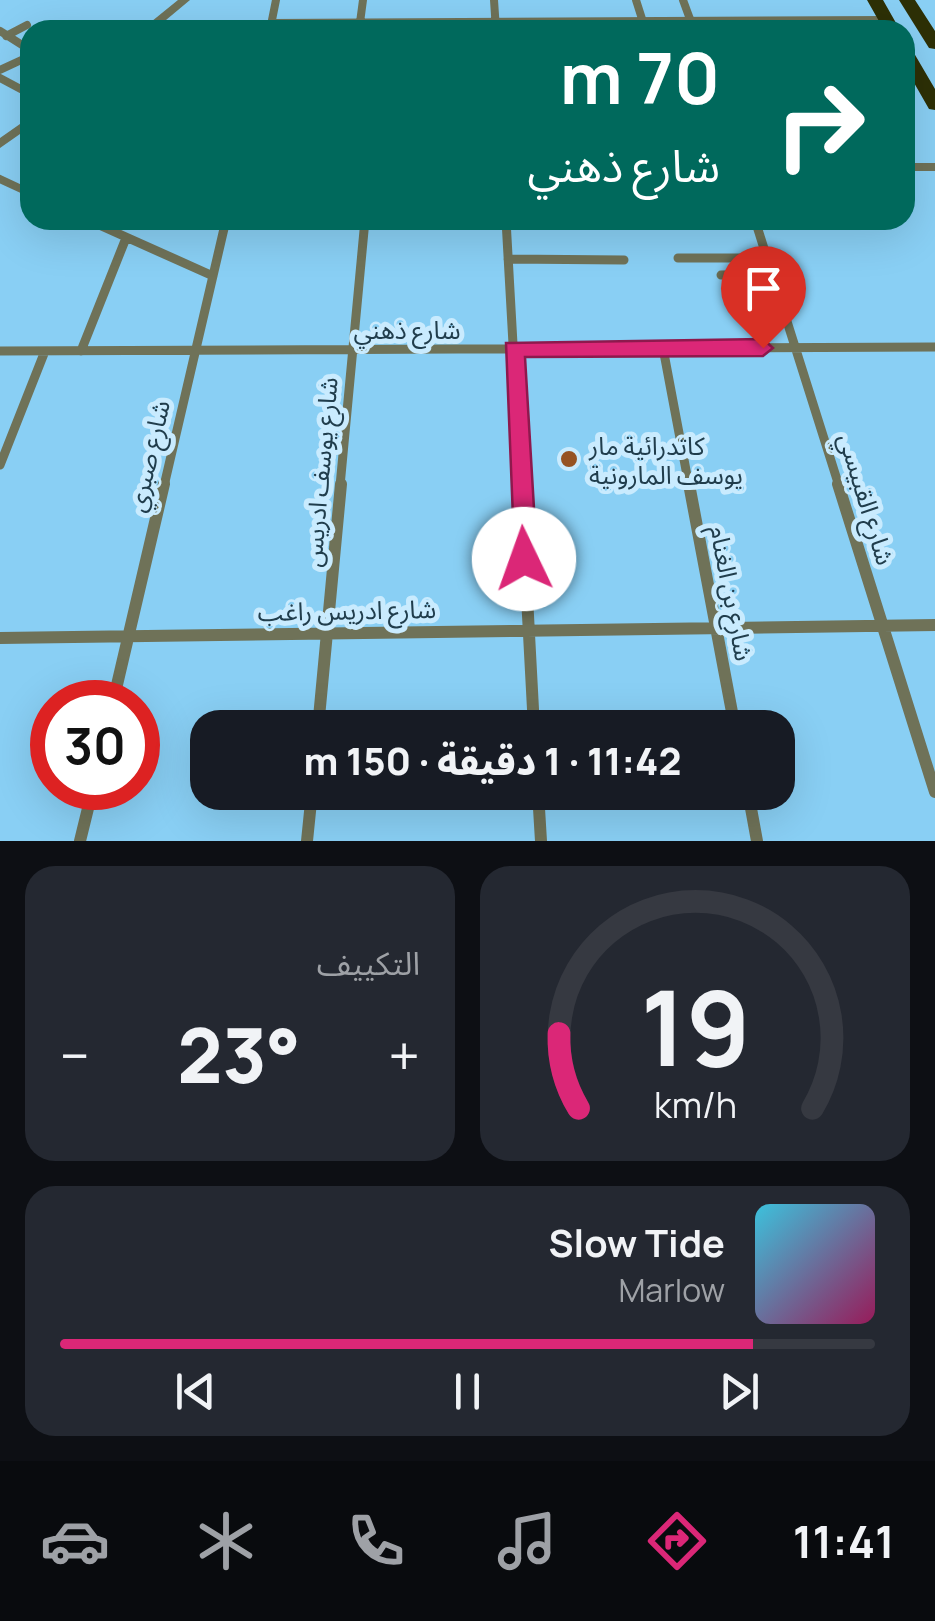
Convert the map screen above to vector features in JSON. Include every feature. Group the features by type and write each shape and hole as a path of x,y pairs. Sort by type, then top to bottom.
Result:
{"main road":[{"path":"907,0 935,44"},
{"path":"920,0 935,17"},
{"path":"915,70 935,105"}],"street":[{"path":"160,20 185,0"},
{"path":"0,144 20,129"},
{"path":"109,230 213,276"},
{"name":"شارع صبري","path":"119,680 224,230"},
{"name":"شارع يوسف ادريس","path":"320,710 364,230"},
{"path":"507,230 533,710"},
{"name":"شارع القبيسي","path":"758,230 935,792"},
{"path":"81,351 126,238"},
{"path":"678,258 766,258"},
{"path":"508,259 624,260"},
{"path":"721,275 771,274"},
{"name":"شارع بن الغنام","path":"663,348 732,710"},
{"name":"شارع ذهني","path":"0,351 934,350"},
{"path":"0,465 45,351"},
{"name":"شارع ادريس راغب","path":"0,638 935,625"},
{"path":"80,841 88,810"},
{"path":"307,841 310,810"},
{"path":"539,810 542,841"},
{"path":"751,810 757,841"}],"place":[{"name":"كاتدرائية مار يوسف المارونية","path":"569,459"}],"route":[{"path":"524,559 514,349 763,348"}]}
